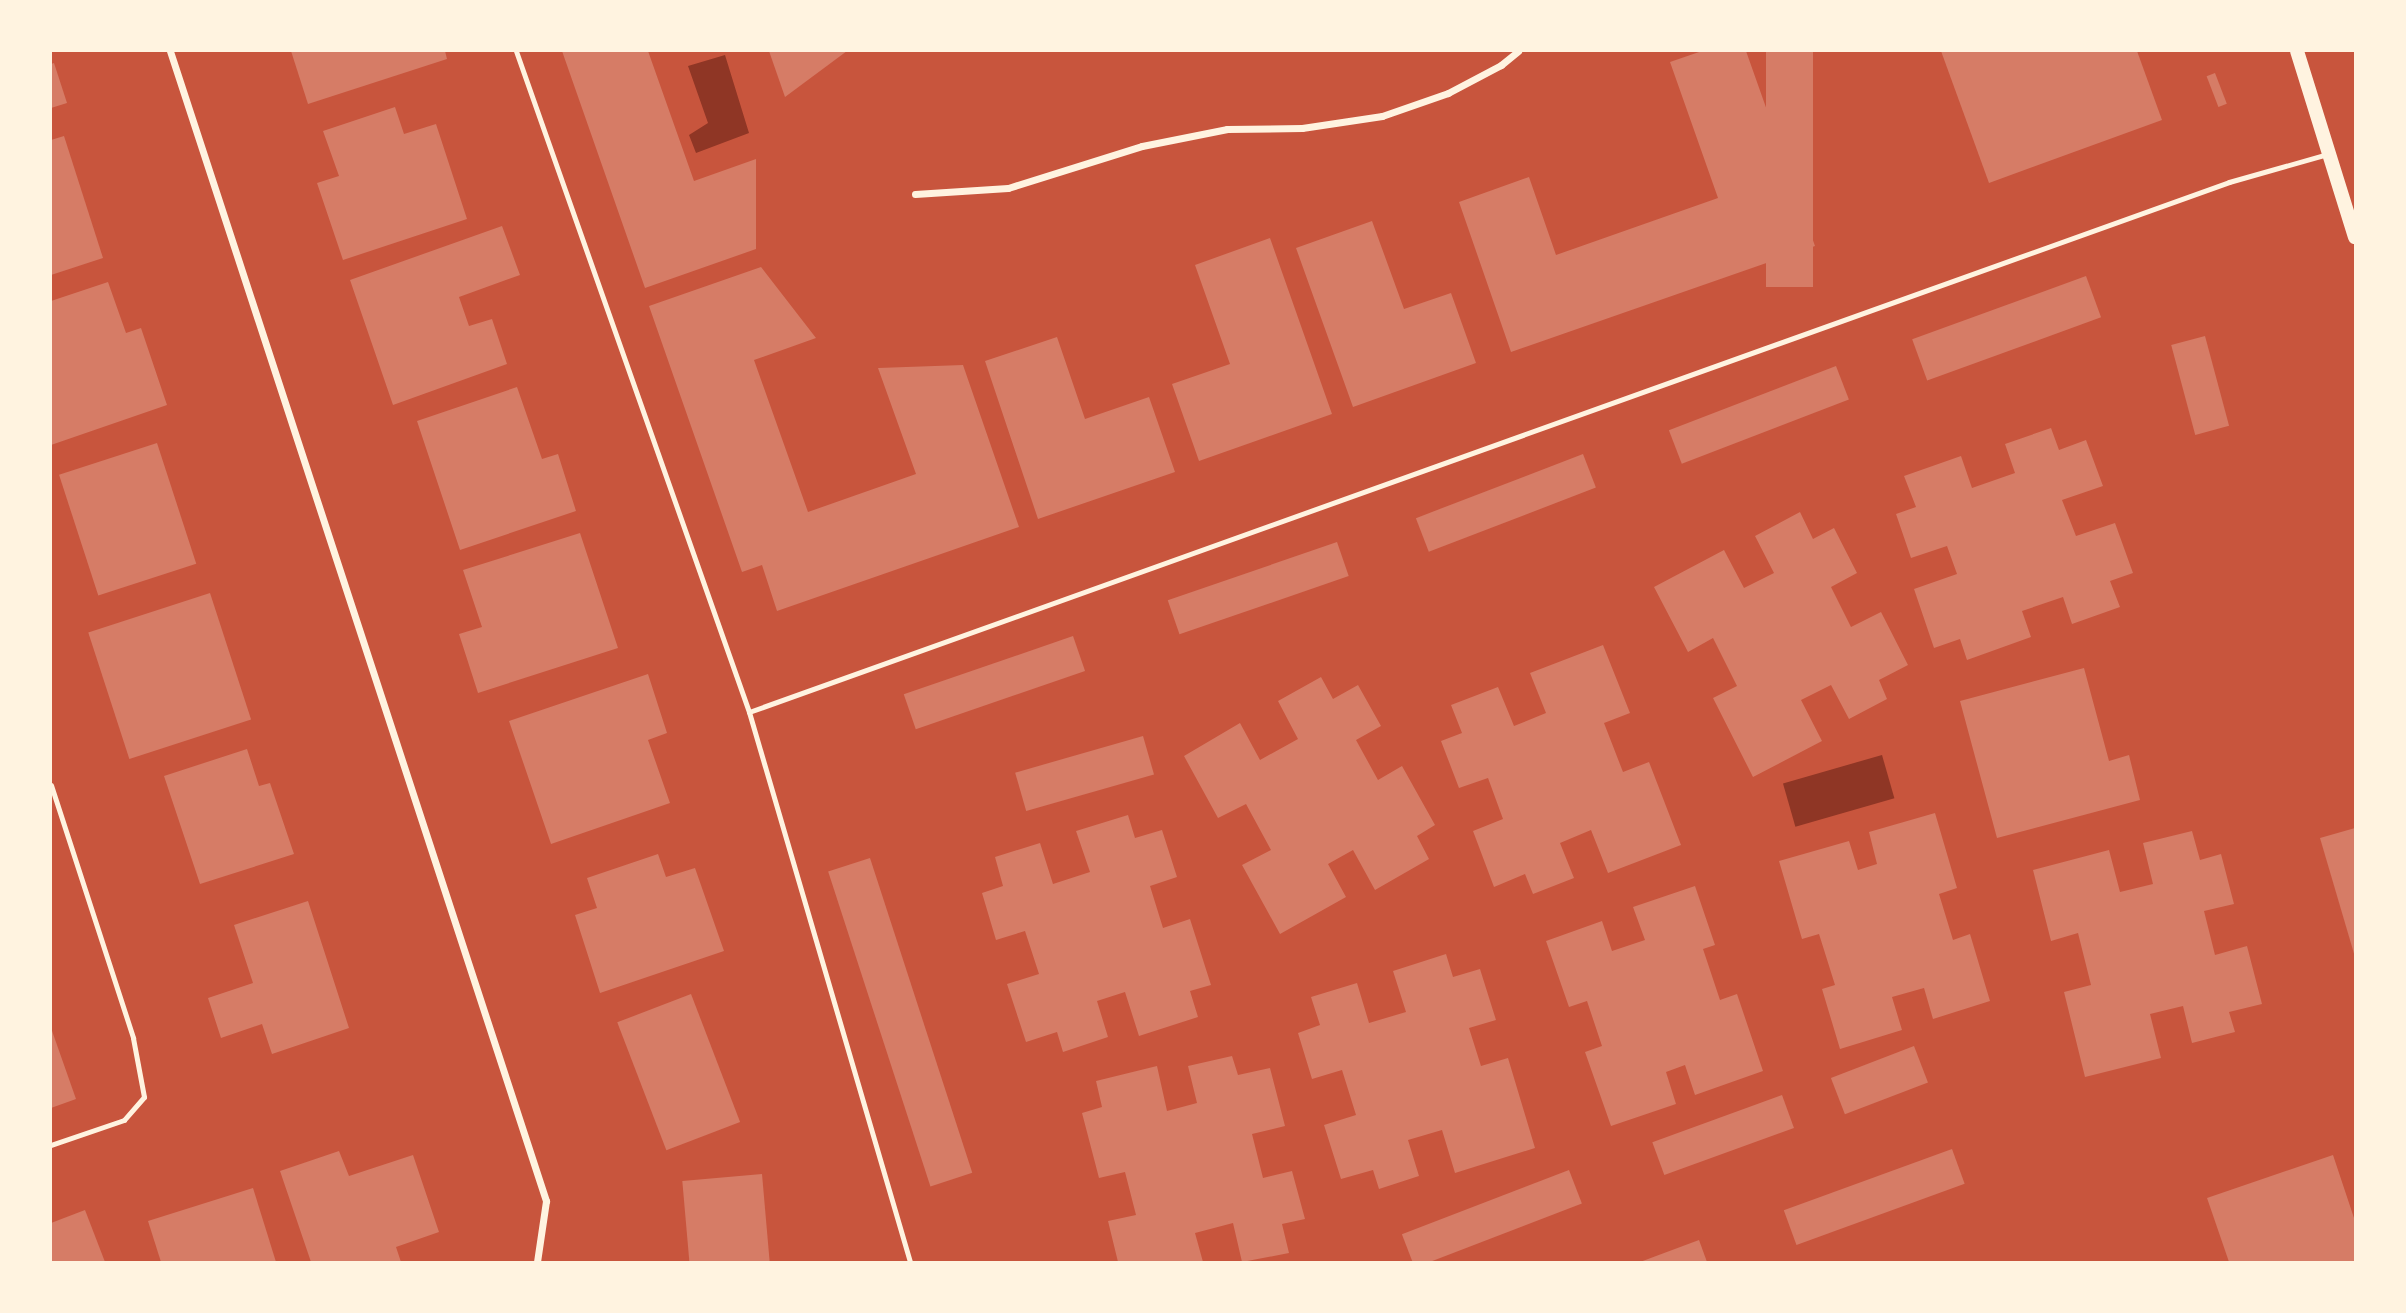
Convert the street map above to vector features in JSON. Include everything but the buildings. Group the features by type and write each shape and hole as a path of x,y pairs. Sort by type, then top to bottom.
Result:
{"main road":[{"path":"2297,51 2355,237"}],"street":[{"path":"170,51 546,1201 537,1262"},
{"path":"915,194 1008,188 1142,146 1227,130 1302,128 1382,116 1448,93 1501,65 1518,51"}],"lane":[{"path":"516,51 750,712 910,1262"},
{"path":"750,712 2229,181 2328,154"},
{"path":"51,785 133,1038 144,1097 124,1120 51,1145"}],"shaded area":[{"path":"725,55 749,133 696,153 689,135 708,123 688,66"},
{"path":"1882,755 1894,798 1795,827 1783,783"}]}
